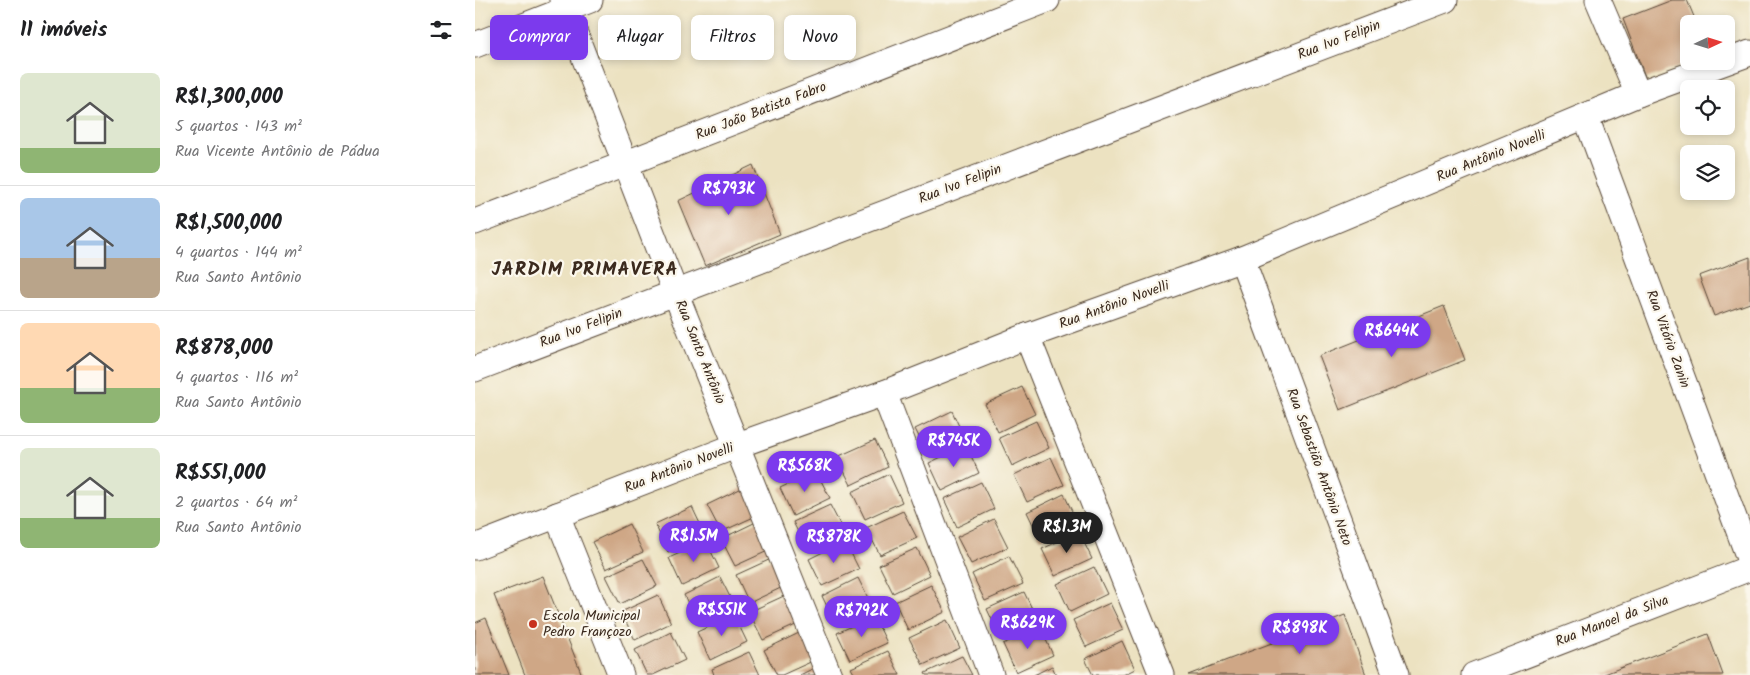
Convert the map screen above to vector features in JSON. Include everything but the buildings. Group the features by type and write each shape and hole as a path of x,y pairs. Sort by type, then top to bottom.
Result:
{"street":[{"path":"475,45 564,5 590,0"},
{"name":"Rua João Batista Fabro","path":"475,222 1047,0"},
{"name":"Rua Ivo Felipin","path":"475,369 1445,0"},
{"path":"1598,0 1638,94"},
{"name":"Rua Santo Antônio","path":"564,5 675,292 739,445 829,675"},
{"name":"Rua Antônio Novelli","path":"475,547 739,445 883,393 1027,336 1242,259 1638,94 1750,53"},
{"name":"Rua Vitório Zanin","path":"1586,117 1750,561"},
{"name":"Rua Sebastião Antônio Neto","path":"1242,259 1396,675"},
{"path":"1027,336 1162,675"},
{"path":"883,393 991,675"},
{"path":"557,515 621,675"},
{"name":"Rua Manoel da Silva","path":"1474,675 1750,568"}],"place":[{"name":"Escola Municipal Pedro Françozo","path":"533,624"}],"district":[{"name":"JARDIM PRIMAVERA","path":"585,270"}]}
